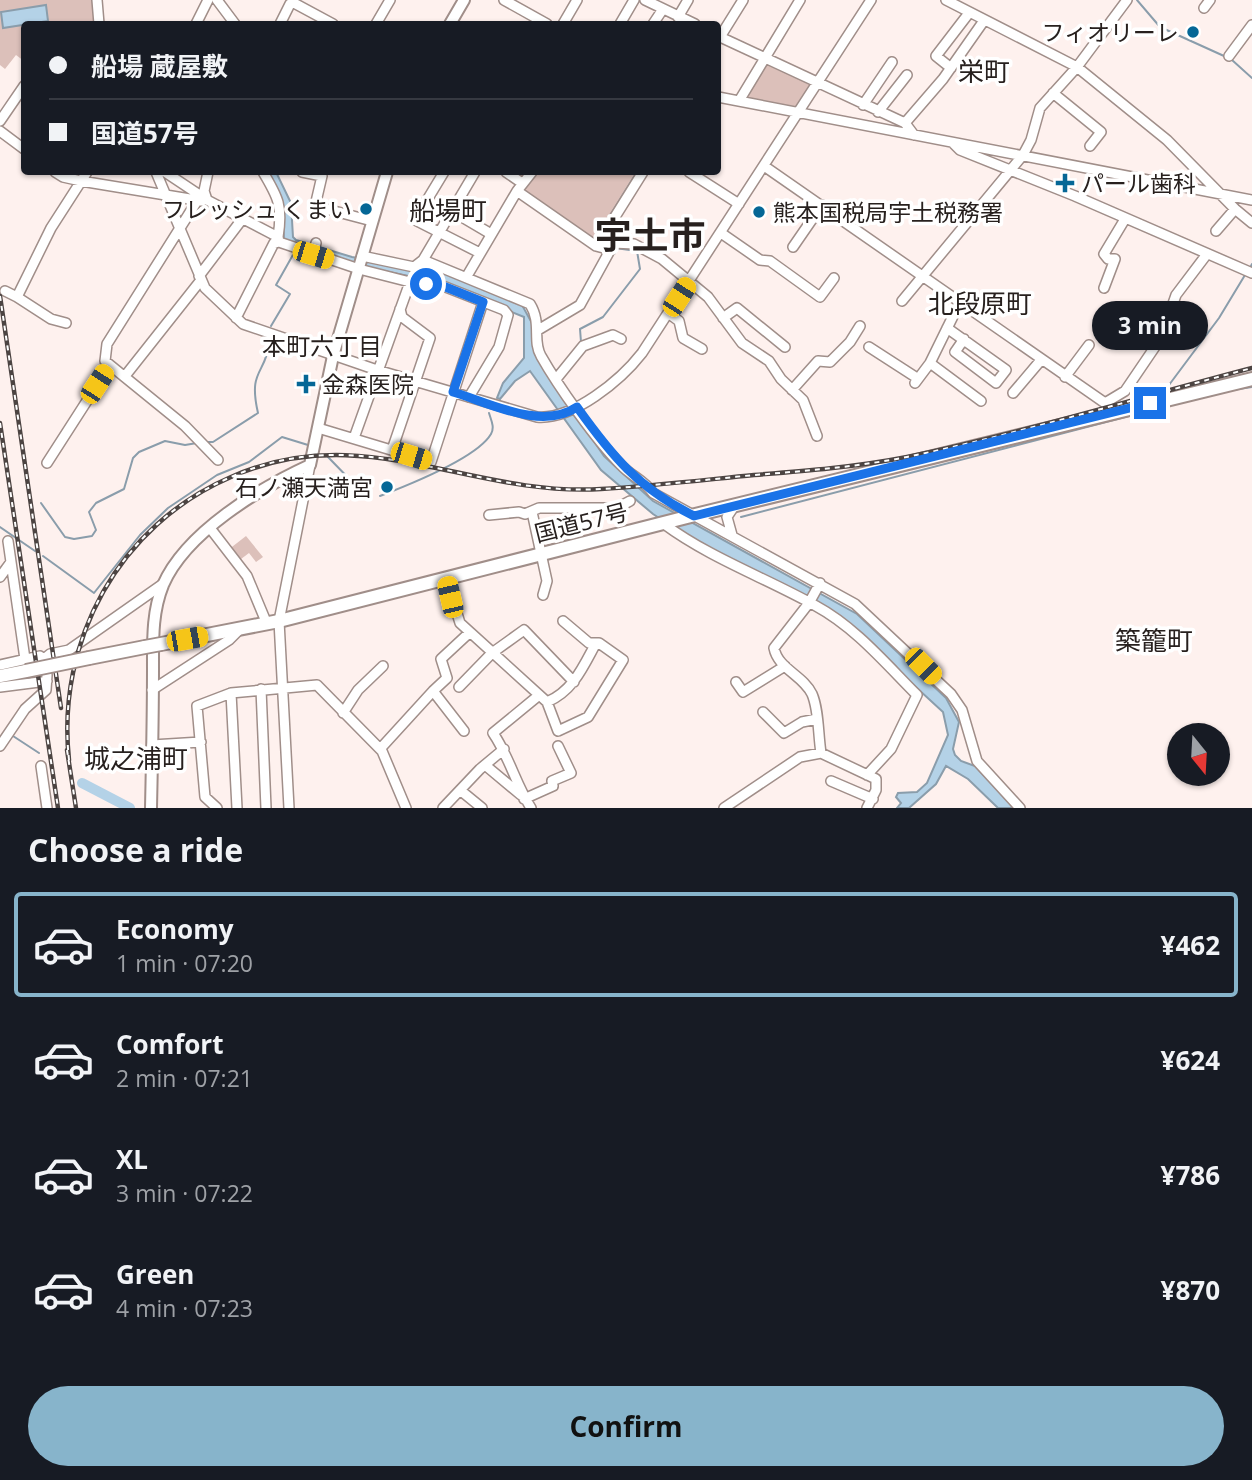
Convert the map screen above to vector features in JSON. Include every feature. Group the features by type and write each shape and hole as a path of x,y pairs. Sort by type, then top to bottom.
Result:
{"highway":[{"name":"国道57号","path":"0,676 25,665 89,658 273,623 690,516 1252,379"}],"main road":[{"path":"452,21 464,0"},
{"path":"151,808 153,621 163,584 175,566 209,528 257,491 310,466 333,356 386,175"}],"street":[{"path":"97,0 99,21"},
{"path":"198,21 208,0"},
{"path":"217,0 233,21"},
{"path":"378,21 390,0"},
{"path":"504,0 542,21"},
{"path":"565,21 577,0"},
{"path":"622,21 634,0"},
{"path":"645,0 688,21"},
{"path":"678,17 688,0"},
{"path":"721,36 743,0"},
{"path":"739,101 800,0"},
{"path":"157,175 200,278 236,318 262,332 377,370 537,417 560,415 622,375 642,353 870,0"},
{"path":"946,0 983,22 1077,67 1159,133 1234,209 1252,223"},
{"path":"902,301 1023,155 1031,140 1040,108 1077,67 1127,0"},
{"path":"281,21 289,4 294,3 327,21"},
{"path":"655,21 663,9"},
{"path":"951,68 936,56 968,13"},
{"path":"905,123 951,68 983,22"},
{"path":"1229,56 1252,25"},
{"path":"721,40 905,123 914,135"},
{"path":"863,105 892,62"},
{"path":"878,112 907,75"},
{"path":"0,121 21,90"},
{"path":"1053,93 1101,132 1090,146"},
{"path":"721,98 1252,200"},
{"path":"0,131 21,144"},
{"path":"952,142 961,150 1251,272"},
{"path":"764,166 958,304 1105,403 1118,398 1125,391 1156,345 1176,295 1206,254"},
{"path":"60,175 202,200"},
{"path":"17,297 51,228 85,175"},
{"path":"169,175 202,200 313,255 361,263 414,267 423,260 473,175"},
{"path":"207,175 202,200 179,230 107,344 105,361 185,426 218,460"},
{"path":"236,318 274,243 279,239 282,213 278,196 265,175"},
{"path":"317,175 322,176 315,206 372,221"},
{"path":"442,175 415,220 480,253"},
{"path":"509,175 519,187 596,246 634,244 662,259 689,281 716,306 742,343 769,361 803,400 817,436"},
{"path":"467,276 519,187 529,175"},
{"path":"612,247 603,236 641,175"},
{"path":"694,175 740,204"},
{"path":"793,247 822,205"},
{"path":"1216,231 1234,209"},
{"path":"452,211 491,234"},
{"path":"125,376 243,218"},
{"path":"1104,288 1115,259 1108,259 1104,254 1125,219"},
{"path":"721,233 760,260 770,261 820,297 834,278"},
{"path":"313,255 316,243"},
{"path":"538,330 580,305 612,247"},
{"path":"423,260 530,304 536,314 538,353 557,378 573,409 624,469 642,479 661,499 690,516 732,535 855,604 951,694 962,710 977,761 1020,808"},
{"path":"361,263 410,282 443,286 508,315 499,348 469,397"},
{"path":"354,438 410,282"},
{"path":"5,291 51,319 66,323"},
{"path":"317,428 431,462 483,302"},
{"path":"869,347 916,381 930,363 958,304"},
{"path":"723,318 737,308 785,347"},
{"path":"392,450 430,338 402,317 400,309"},
{"path":"668,313 679,321 683,338 702,349"},
{"path":"1110,325 1156,345"},
{"path":"792,390 818,361 830,362 850,342 860,326"},
{"path":"947,328 964,340 1006,370 996,383 955,352 964,340"},
{"path":"557,378 583,346 613,335 621,339"},
{"path":"1065,377 1089,345"},
{"path":"1013,393 1041,360"},
{"path":"930,363 981,401"},
{"path":"47,463 110,365"},
{"path":"273,623 310,466"},
{"path":"489,515 532,512 539,508 617,508 631,501"},
{"path":"732,535 727,517 735,505"},
{"path":"532,512 547,581 543,595"},
{"path":"664,524 691,544 809,602 838,620 917,695 891,749 867,775"},
{"path":"209,528 247,576 273,623 282,687 289,808"},
{"path":"8,541 25,665"},
{"path":"11,562 0,578 15,589"},
{"path":"446,578 460,623 547,702 558,731 580,722 597,707 623,660 596,643 589,643 562,621"},
{"path":"44,659 50,654 69,650 163,584"},
{"path":"818,585 809,602 774,645 775,655 811,692 821,753"},
{"path":"460,687 492,653 524,629 574,682"},
{"path":"152,690 229,640 239,630"},
{"path":"380,749 447,678 441,659 469,633"},
{"path":"547,702 561,696 574,682 596,643"},
{"path":"0,665 25,665 40,656 44,659"},
{"path":"0,746 25,709 46,690 44,659"},
{"path":"343,713 358,690 383,666"},
{"path":"736,682 743,692 785,666"},
{"path":"0,687 47,681"},
{"path":"217,808 205,797 197,706 231,693 317,685 380,749 406,808"},
{"path":"261,689 266,808"},
{"path":"433,691 464,731"},
{"path":"231,693 237,808"},
{"path":"523,798 504,749 493,733 538,696"},
{"path":"763,712 784,733 802,722 817,719"},
{"path":"152,745 201,742"},
{"path":"523,798 553,786 552,780 570,773 558,746"},
{"path":"443,808 504,749"},
{"path":"724,808 792,759 821,753 877,781 873,799 867,808"},
{"path":"485,765 532,808"},
{"path":"41,766 47,808"},
{"path":"831,781 873,799"},
{"path":"460,790 482,808"}],"shaded area":[{"path":"0,0 92,0 94,21 21,21 21,59 16,55 5,69 0,65"},
{"path":"764,59 817,82 799,112 739,101"},
{"path":"533,175 639,175 602,236 608,242 604,247 521,191"},
{"path":"246,536 263,557 256,562 249,553 237,562 228,550"}],"water":[{"path":"46,5 48,21 21,21 21,25 3,28 1,12"},
{"path":"268,175 277,175 291,203 293,237 296,240 352,257 444,273 522,305 533,325 535,354 604,456 653,501 857,614 946,698 959,722 953,749 955,755 961,761 975,766 1014,808 998,808 968,779 946,766 936,784 909,808 897,808 901,803 896,797 898,793 917,792 927,783 948,735 943,712 843,620 696,542 653,514 601,470 530,371 515,381 500,399 497,398 503,383 524,358 524,317 438,282 364,267 284,240 283,209"}],"waterway":[{"path":"1137,0 1160,27 1224,56"},
{"path":"1232,60 1252,78"},
{"path":"597,242 596,238 635,175"},
{"path":"581,342 580,329 603,317 640,269 637,251 615,248"},
{"path":"271,326 290,294 276,285 294,253"},
{"path":"1166,389 1219,318 1245,275"},
{"path":"205,442 213,442 258,413 255,399 256,380 270,341"},
{"path":"1232,390 1252,387"},
{"path":"741,517 1156,409"},
{"path":"380,496 457,462 483,443 492,431 489,413"},
{"path":"43,556 94,593 140,535 168,508 217,475 249,462 282,437 308,445"},
{"path":"41,503 65,537 74,539 92,536 96,530 89,512 96,503 124,489 133,458 139,452 165,441 185,445 197,443"},
{"path":"328,457 360,490 371,495"},
{"path":"0,527 35,551"},
{"path":"13,736 39,753"},
{"path":"82,783 130,808"}],"railway":[{"path":"0,296 61,708"},
{"path":"69,760 68,716 73,672 85,631 103,592 127,556 157,525 191,498 231,477 280,461 326,455 371,457 552,488 620,488 831,468 950,448 1252,368"},
{"path":"0,423 58,808"},
{"path":"67,750 76,808"}],"place":[{"name":"フィオリーレ","path":"1193,32"},
{"name":"パール歯科","path":"1065,183"},
{"name":"フレッシュ くまい","path":"366,209"},
{"name":"熊本国税局宇土税務署","path":"759,212"},
{"name":"金森医院","path":"306,384"},
{"name":"石ノ瀬天満宮","path":"387,487"}],"district":[{"name":"栄町","path":"984,71"},
{"name":"船場町","path":"448,210"},
{"name":"宇土市","path":"650,234"},
{"name":"北段原町","path":"980,303"},
{"name":"本町六丁目","path":"322,345"},
{"name":"築籠町","path":"1154,640"},
{"name":"城之浦町","path":"136,758"}],"route":[{"path":"426,284 443,286 483,302 453,392 537,417 549,418 577,407 608,452 624,469 642,479 661,499 694,516 1150,403"}]}
